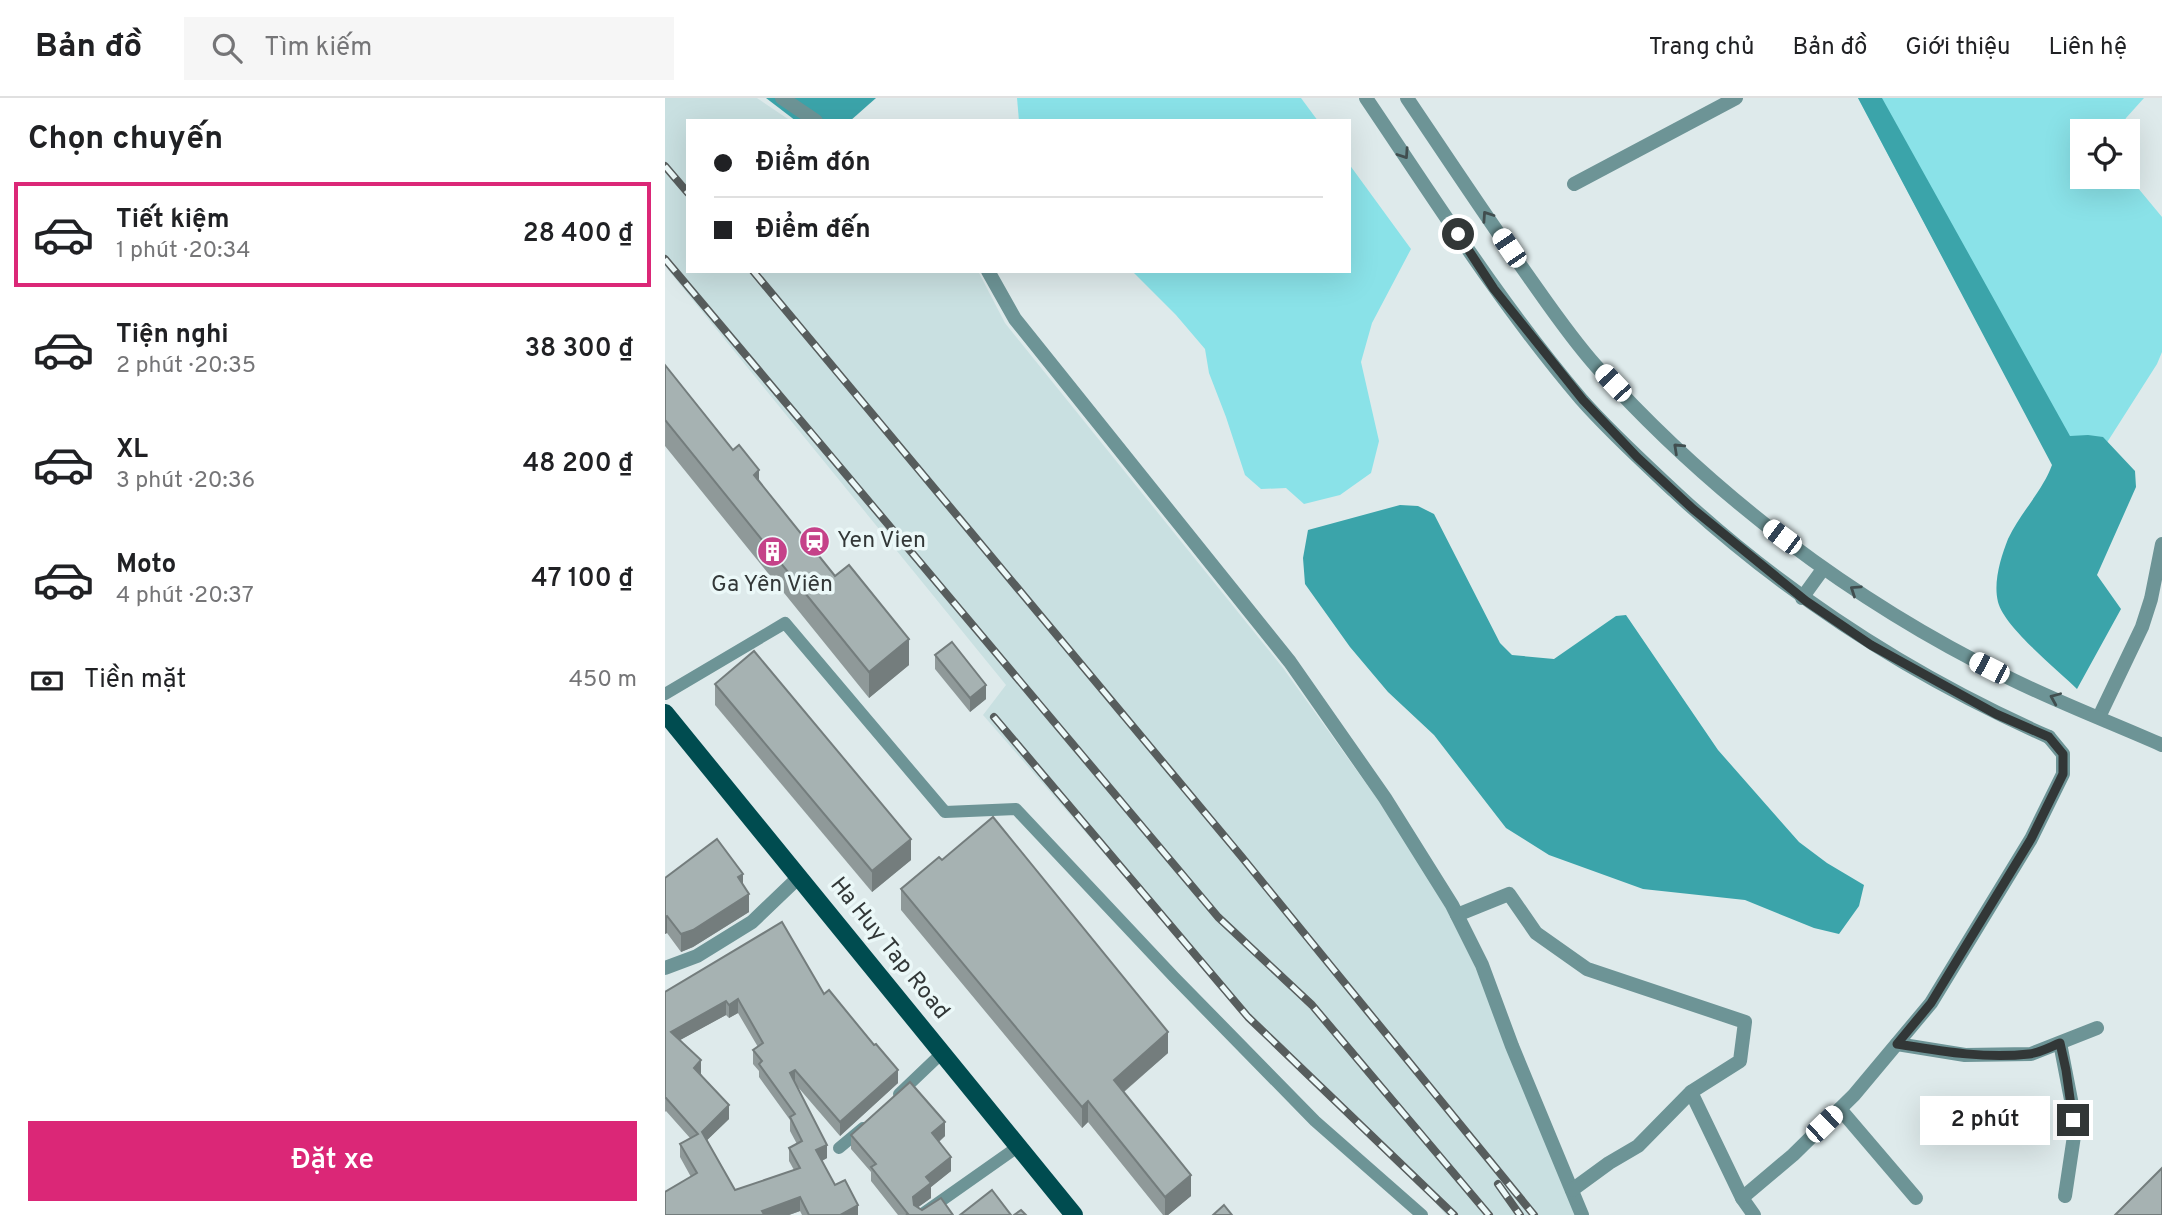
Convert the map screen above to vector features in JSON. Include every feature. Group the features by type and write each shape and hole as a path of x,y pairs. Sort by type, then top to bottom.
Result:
{"main road":[{"name":"Ha Huy Tap Road","path":"665,713 1074,1215"}],"street":[{"path":"782,98 813,119"},
{"path":"1366,98 1494,289 1583,400 1637,457 1693,509 1802,598 1871,645 1939,684 1996,714 2049,737 2063,754 2063,774 2031,839 1931,1003 1840,1109 1793,1155 1742,1198"},
{"path":"1407,98 1556,316 1595,364 1649,421 1705,474 1823,569 1884,610 2008,678 2162,745"},
{"path":"1574,184 1736,98"},
{"path":"989,273 1015,319 1290,663 1385,798 1457,915 1482,965 1512,1046 1582,1215"},
{"path":"2099,717 2142,627 2156,604 2162,544"},
{"path":"1802,598 1823,569"},
{"path":"665,968 697,956 752,922 799,877"},
{"path":"1457,915 1509,894 1536,933 1587,969 1745,1022 1740,1061 1691,1092 1638,1146 1572,1190"},
{"path":"1897,1044 1965,1055 2031,1054 2097,1028"},
{"path":"2060,1043 2072,1105 2074,1136 2065,1196"},
{"path":"1691,1092 1742,1198 1753,1215"},
{"path":"1840,1109 1916,1198"}],"lane":[{"path":"665,694 785,623 945,812 1016,809 1174,977 1315,1121 1422,1215"},
{"path":"839,1148 942,1053"},
{"path":"921,1215 1019,1146"}],"shaded area":[{"path":"665,98 757,98 788,119 686,119 686,273 979,273 1005,323 1283,668 1391,818 1451,911 1581,1215 1446,1215 1423,1189 1265,1038 983,715 1006,685 665,266"},
{"path":"766,98 876,98 852,119 793,119"},
{"path":"1017,98 1301,98 1317,119 1019,119"},
{"path":"1858,98 2144,98 2126,119 2070,119 2070,189 2139,189 2162,217 2162,352 2071,499"},
{"path":"1858,98 1882,98 2070,436 2103,437 2135,471 2136,487 2097,575 2121,609 2077,689 2010,624 1998,602 1996,586 2008,539 2052,465"},
{"path":"1351,167 1411,249 1372,323 1361,362 1379,441 1371,473 1340,495 1304,504 1286,488 1261,489 1245,475 1209,373 1205,349 1134,273 1351,273"},
{"path":"1400,505 1418,506 1434,514 1500,643 1512,655 1554,659 1616,616 1626,615 1718,750 1799,842 1864,885 1859,906 1839,934 1814,928 1745,900 1643,889 1549,855 1506,828 1434,735 1388,692 1350,647 1305,584 1303,558 1308,530"}],"building":[{"path":"665,365 733,450 739,445 759,470 754,475 835,576 849,565 909,639 869,672 665,420"},
{"path":"952,642 986,685 970,698 935,655"},
{"path":"754,651 911,839 872,871 715,684"},
{"path":"993,817 1168,1032 1114,1080 1191,1175 1165,1197 1088,1101 1082,1107 901,889 939,857 942,860"},
{"path":"717,839 743,874 738,877 749,894 693,930 681,934 667,916 665,917 665,878"},
{"path":"782,922 824,994 829,990 898,1070 840,1122 795,1070 790,1073 827,1145 816,1150 835,1185 845,1180 858,1205 840,1215 809,1215 800,1197 762,1211 762,1215 665,1215 665,1192 697,1173 680,1144 698,1134 665,1098 665,992","holes":["738,999 763,1043 753,1050 762,1061 759,1064 795,1114 790,1117 802,1141 789,1148 800,1168 735,1190 702,1132 729,1105 694,1068 701,1060 671,1032 726,1001 729,1005"]},
{"path":"910,1082 945,1122 932,1133 951,1157 926,1177 931,1183 913,1197 914,1205 922,1210 941,1198 953,1215 906,1215 908,1214 871,1167 876,1164 851,1135"},
{"path":"2162,1168 2162,1215 2115,1215"},
{"path":"992,1190 1011,1215 960,1215"},
{"path":"1224,1205 1232,1215 1213,1215"}],"railway":[{"path":"665,166 686,191"},
{"path":"665,259 1218,917 1312,1005 1489,1215"},
{"path":"755,273 1241,856 1534,1215"},
{"path":"994,717 1248,1017 1454,1215"},
{"path":"1498,1184 1520,1215"}],"place":[{"name":"Yen Vien","path":"814,541"},
{"name":"Ga Yên Viên","path":"772,551"}],"route":[{"path":"1458,234 1494,289 1583,400 1637,457 1693,509 1806,601 1871,645 1996,714 2049,737 2063,754 2063,774 2031,839 1931,1003 1897,1044 1965,1055 1987,1055 2031,1054 2060,1043 2073,1120"}]}
